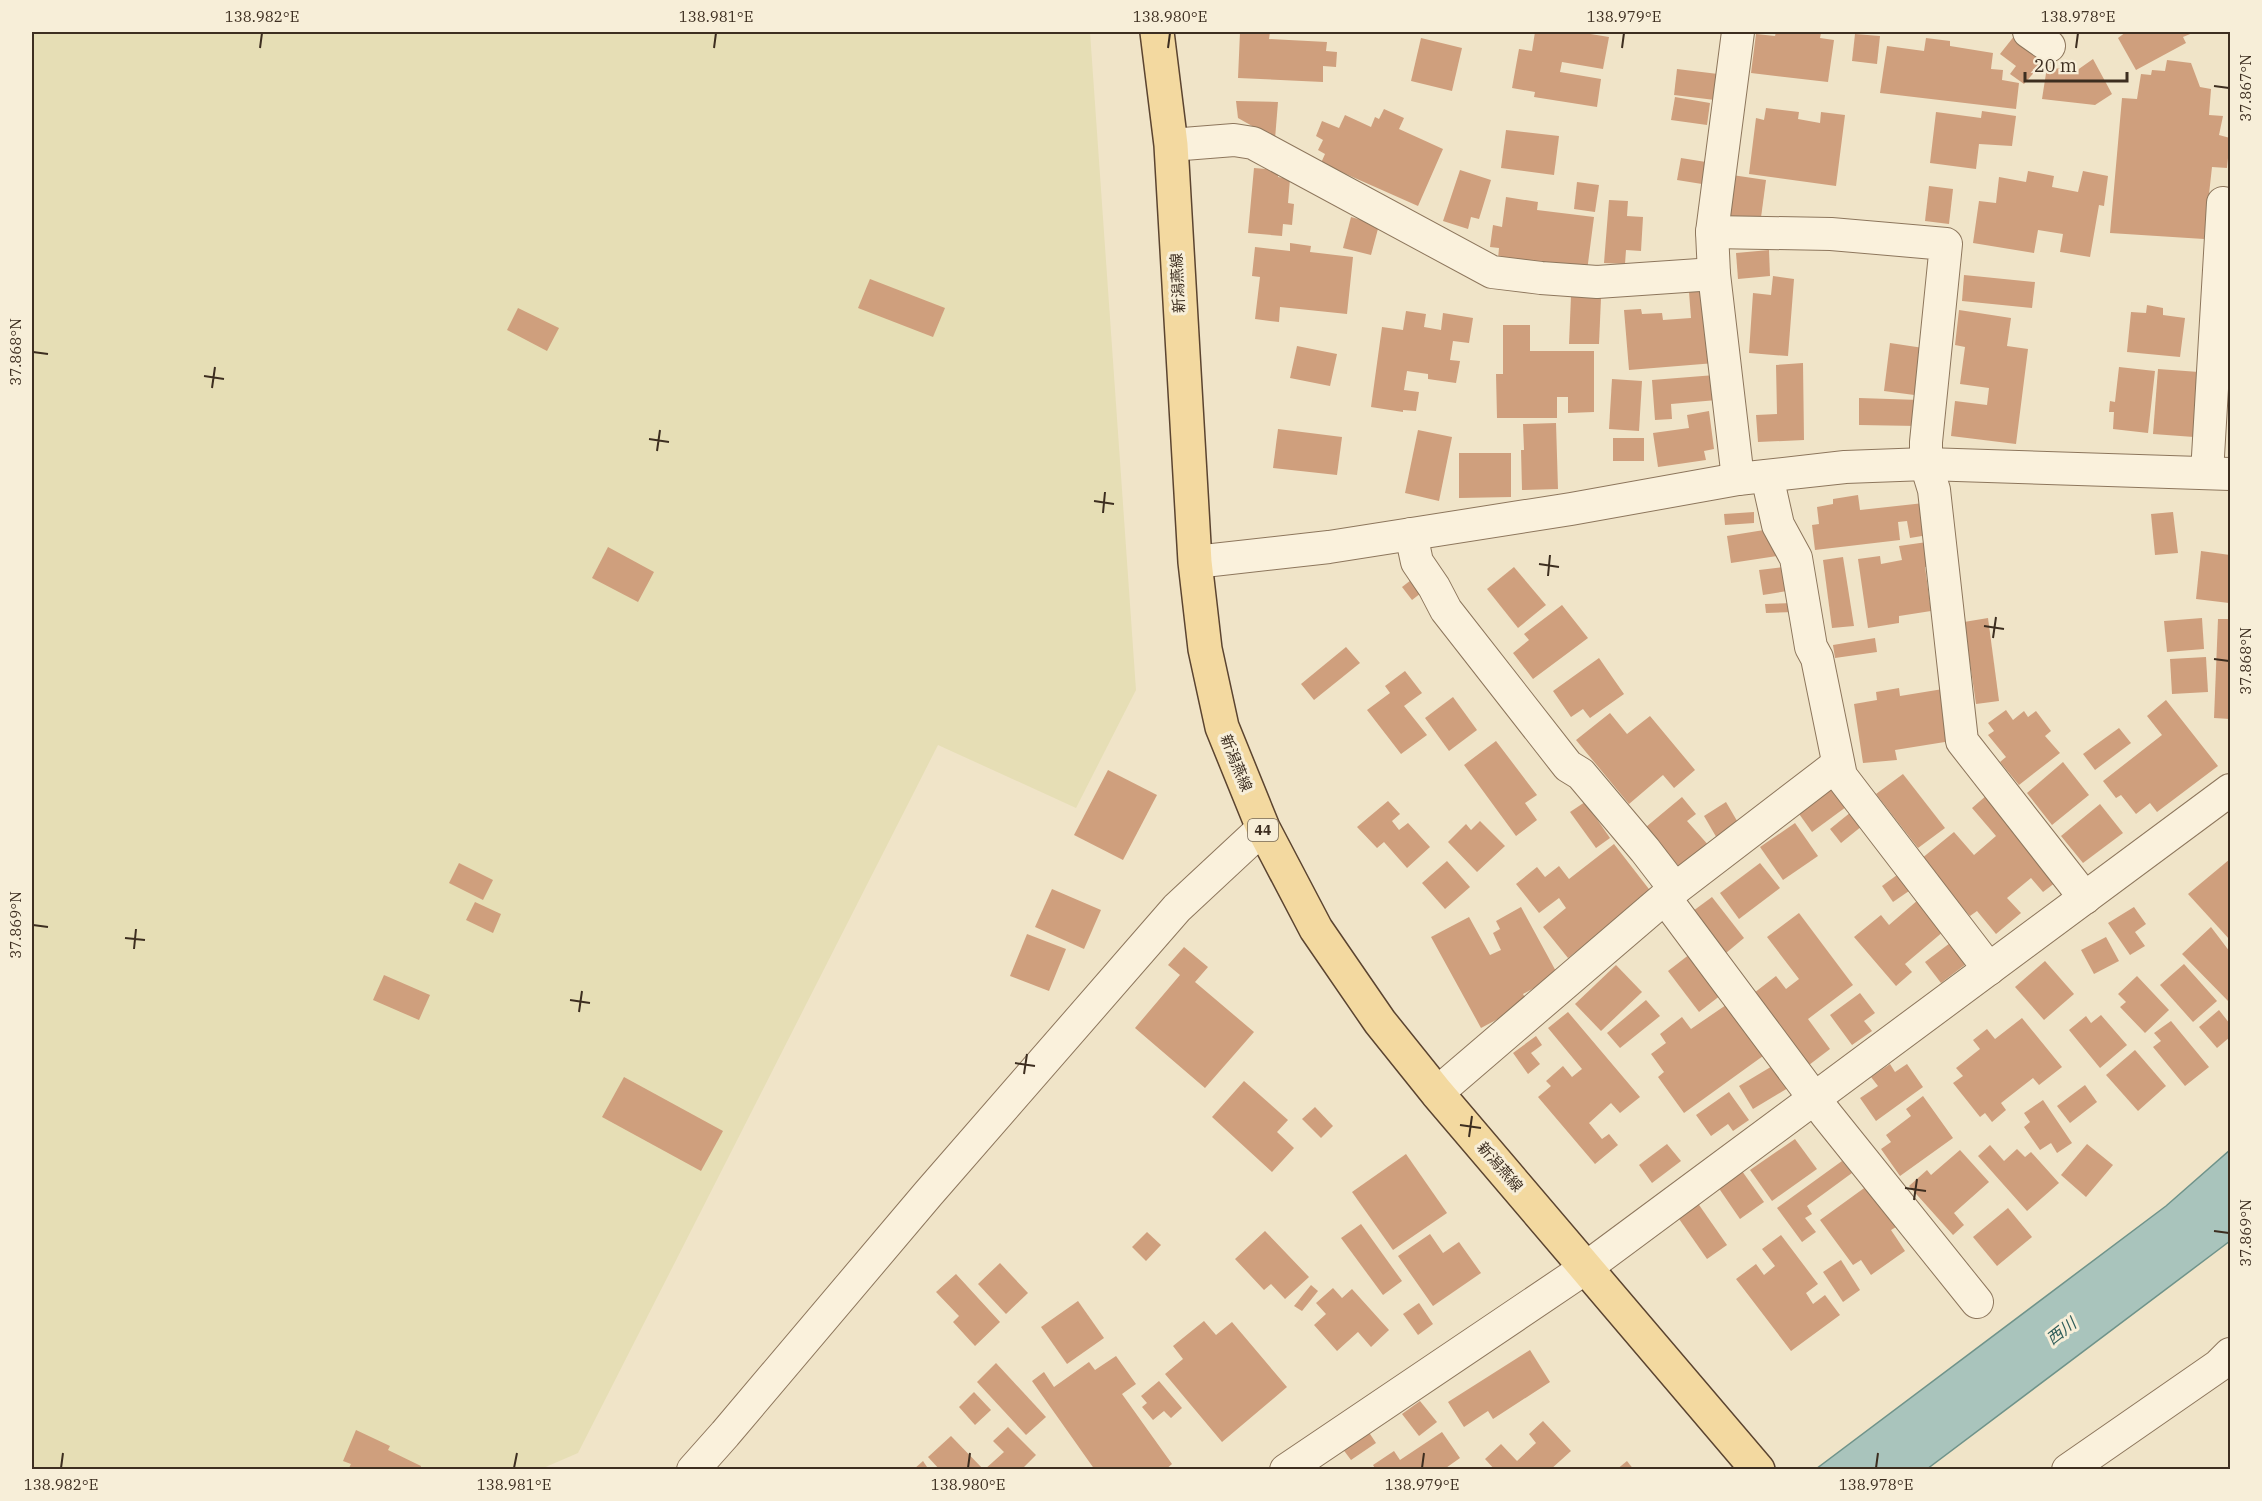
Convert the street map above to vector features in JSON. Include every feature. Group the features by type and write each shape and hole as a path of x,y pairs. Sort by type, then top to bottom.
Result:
{"main road":[{"name":"新潟燕線","path":"1157,32 1171,145 1195,562 1205,649 1222,726 1263,828 1316,929 1380,1022 1437,1093 1757,1469"}],"street":[{"path":"1738,32 1712,232 1714,274 1753,477 1796,558 1811,647 1817,658 1841,776 1989,969"},
{"path":"1171,145 1234,140 1252,143 1492,272 1541,279 1598,282 1714,274"},
{"path":"1195,562 1329,547 1571,509 1753,477 1845,466 1926,464 2219,473 2223,203"},
{"path":"1712,232 1831,234 1946,244 1926,442 1926,464 1934,490 1962,741 2085,898"},
{"path":"1411,534 1417,562 1446,610 1568,766 1581,774 1645,850 1670,893 1826,1114 1977,1302"},
{"path":"1437,1093 1670,893 1838,764"},
{"path":"1286,1470 1587,1267 2230,790"},
{"path":"693,1470 928,1194 1177,908 1263,828"},
{"path":"2068,1470 2218,1366 2230,1354"}],"shaded area":[{"path":"32,32 1090,32 1136,690 1076,808 938,745 578,1453 541,1469 32,1469"}],"water":[{"name":"西川","path":"2230,1150 2230,1241 1927,1469 1816,1469 2166,1206"}],"building":[{"path":"1240,32 1270,32 1269,39 1327,42 1326,51 1337,52 1336,67 1323,66 1323,82 1238,78"},
{"path":"1535,32 1578,32 1609,37 1603,69 1562,62 1560,72 1601,79 1597,107 1534,97 1535,92 1512,88 1519,49 1532,51"},
{"path":"1776,32 1821,33 1820,38 1834,40 1828,82 1751,73 1756,34 1775,36"},
{"path":"2126,32 2195,32 2183,37 2186,43 2136,70 2118,38"},
{"path":"1855,34 1880,36 1877,64 1852,61"},
{"path":"2015,35 2045,60 2024,84 2010,74 2016,66 2000,54"},
{"path":"1421,38 1462,48 1452,91 1411,81"},
{"path":"1926,38 1950,41 1950,46 1993,53 1991,69 2003,70 2002,80 2019,83 2016,109 1880,93 1887,46 1924,51"},
{"path":"2093,59 2112,94 2095,105 2042,99 2047,67 2076,71"},
{"path":"2167,60 2191,63 2200,87 2211,89 2209,115 2223,116 2219,135 2230,138 2227,168 2212,167 2204,239 2110,233 2122,98 2137,99 2141,74 2151,75 2152,70 2165,71"},
{"path":"1677,69 1718,74 1715,100 1674,95"},
{"path":"1675,97 1710,103 1707,125 1671,120"},
{"path":"1236,101 1278,102 1275,139 1238,118"},
{"path":"1766,108 1799,112 1798,119 1820,123 1821,112 1845,115 1836,186 1749,174 1756,118 1764,120"},
{"path":"1384,109 1404,118 1399,129 1443,149 1418,206 1321,163 1325,154 1318,150 1323,140 1316,136 1322,121 1339,128 1345,115 1371,127 1375,117 1379,119"},
{"path":"1982,111 2016,116 2012,146 1979,144 1976,169 1930,163 1936,112 1981,118"},
{"path":"1506,130 1559,136 1554,175 1501,168"},
{"path":"1681,158 1706,162 1702,184 1677,180"},
{"path":"1254,168 1278,170 1278,177 1290,179 1288,203 1294,204 1292,225 1283,224 1282,236 1248,233"},
{"path":"1460,170 1491,180 1479,219 1471,217 1468,229 1443,221"},
{"path":"2028,171 2054,176 2052,187 2078,192 2083,171 2108,176 2104,206 2099,205 2090,257 2060,252 2063,234 2038,230 2034,253 1973,243 1979,201 1996,203 1999,177 2026,182"},
{"path":"1732,175 1766,180 1760,225 1727,222"},
{"path":"1577,182 1599,185 1595,212 1574,209"},
{"path":"1929,186 1953,189 1949,224 1925,221"},
{"path":"1506,197 1538,202 1537,210 1594,217 1587,271 1498,259 1499,248 1490,247 1493,225 1502,227"},
{"path":"1609,200 1628,201 1627,216 1643,217 1641,251 1626,250 1625,264 1604,263"},
{"path":"1351,217 1379,225 1371,255 1343,248"},
{"path":"1290,243 1311,246 1310,252 1353,257 1347,314 1280,307 1279,322 1255,319 1260,277 1252,276 1255,247 1290,251"},
{"path":"1769,250 1770,276 1738,279 1736,253"},
{"path":"1964,275 2035,282 2032,308 1962,301"},
{"path":"1773,276 1794,279 1788,356 1749,353 1753,293 1771,295"},
{"path":"870,279 945,308 933,337 858,308"},
{"path":"1708,291 1715,363 1629,370 1624,310 1641,309 1642,314 1662,313 1663,320 1691,318 1689,292"},
{"path":"1571,296 1601,298 1599,344 1569,344"},
{"path":"2147,305 2163,308 2163,315 2185,318 2180,357 2127,352 2131,312 2146,313"},
{"path":"518,308 559,328 547,351 507,330"},
{"path":"1959,310 2011,318 2007,346 2028,349 2016,444 1951,436 1955,401 1987,405 1989,388 1960,384 1965,347 1955,345"},
{"path":"1406,311 1426,314 1424,327 1441,330 1443,313 1473,318 1469,343 1453,341 1450,360 1460,361 1456,383 1428,379 1428,374 1407,371 1404,390 1419,392 1416,411 1403,410 1403,412 1371,407 1382,327 1403,330"},
{"path":"1503,325 1530,325 1530,351 1594,351 1594,412 1568,413 1568,397 1557,397 1557,418 1497,418 1496,374 1503,374"},
{"path":"1890,343 1930,349 1922,396 1884,391"},
{"path":"1297,346 1337,354 1330,386 1290,378"},
{"path":"1803,363 1804,440 1758,442 1756,415 1777,414 1776,365"},
{"path":"2119,367 2155,371 2148,433 2113,429 2114,412 2109,412 2110,401 2115,402"},
{"path":"2158,369 2199,372 2194,437 2153,434"},
{"path":"1715,375 1717,400 1671,404 1672,419 1655,420 1652,380"},
{"path":"1612,379 1642,381 1639,431 1609,429"},
{"path":"1859,398 1920,400 1918,426 1859,425"},
{"path":"1709,411 1714,449 1704,451 1706,460 1658,467 1653,433 1689,428 1687,415"},
{"path":"1556,423 1558,489 1522,490 1523,424"},
{"path":"1278,429 1342,437 1337,475 1273,468"},
{"path":"1418,430 1452,437 1439,501 1405,493"},
{"path":"1613,438 1644,438 1644,461 1613,461"},
{"path":"1459,453 1511,453 1511,497 1459,498"},
{"path":"1858,495 1860,510 1924,503 1928,535 1910,538 1907,521 1898,522 1900,540 1815,550 1812,525 1819,524 1817,507 1833,504 1833,499"},
{"path":"1754,512 1754,523 1725,525 1724,514"},
{"path":"2173,512 2178,553 2155,555 2151,514"},
{"path":"1764,530 1777,556 1731,563 1727,536"},
{"path":"1927,542 1929,567 1925,567 1931,611 1899,616 1899,623 1868,628 1858,559 1880,556 1881,564 1902,560 1899,546"},
{"path":"608,547 654,572 638,602 592,578"},
{"path":"2201,551 2230,555 2229,603 2196,599"},
{"path":"1843,557 1854,626 1832,628 1823,560"},
{"path":"1514,567 1546,605 1518,628 1487,589"},
{"path":"1783,567 1787,591 1763,595 1759,570"},
{"path":"1415,577 1425,590 1412,600 1402,587"},
{"path":"1794,603 1794,612 1766,613 1765,604"},
{"path":"1562,605 1588,638 1533,679 1513,653 1529,640 1524,634"},
{"path":"1988,618 1999,701 1976,704 1964,622"},
{"path":"2202,618 2204,649 2167,652 2164,621"},
{"path":"2218,619 2230,619 2230,719 2214,718"},
{"path":"1875,638 1877,652 1835,658 1833,645"},
{"path":"1346,647 1360,663 1314,700 1301,684"},
{"path":"2206,657 2208,692 2172,694 2170,659"},
{"path":"1599,658 1624,694 1590,718 1583,709 1571,717 1553,691"},
{"path":"1405,671 1422,693 1404,706 1427,735 1401,754 1367,710 1390,693 1385,686"},
{"path":"1899,688 1900,696 1943,689 1951,741 1895,750 1897,760 1863,763 1854,704 1877,700 1876,692"},
{"path":"1453,697 1477,730 1449,751 1425,718"},
{"path":"2166,700 2218,766 2157,812 2150,803 2136,814 2121,795 2116,798 2103,781 2162,735 2147,716"},
{"path":"2006,710 2013,720 2024,711 2028,717 2036,711 2051,731 2045,736 2060,753 2019,785 2000,762 2006,757 1988,735 1994,731 1988,723"},
{"path":"1610,713 1627,734 1650,716 1695,770 1674,788 1663,775 1629,804 1576,740"},
{"path":"2119,728 2131,743 2095,770 2083,754"},
{"path":"1496,741 1537,795 1525,803 1537,820 1516,836 1464,765"},
{"path":"2063,762 2089,795 2052,825 2027,793"},
{"path":"1108,770 1157,795 1123,860 1074,835"},
{"path":"1903,774 1945,828 1918,848 1876,794"},
{"path":"1831,786 1846,807 1812,832 1797,811"},
{"path":"1987,795 2060,879 2043,892 2031,878 2007,898 2021,913 1996,934 1977,911 1970,916 1921,859 1954,832 1974,855 1996,836 1972,808"},
{"path":"1682,797 1696,814 1687,821 1710,847 1682,870 1646,827"},
{"path":"1388,801 1400,814 1392,821 1399,830 1408,823 1430,847 1407,868 1384,842 1377,848 1357,827"},
{"path":"1585,802 1610,838 1596,848 1570,812"},
{"path":"1726,802 1740,826 1718,840 1704,816"},
{"path":"2100,804 2123,833 2083,863 2061,836"},
{"path":"1851,812 1862,826 1841,843 1830,829"},
{"path":"1480,821 1505,846 1477,872 1448,842 1466,824 1471,830"},
{"path":"1795,823 1818,856 1783,880 1760,847"},
{"path":"1614,844 1652,893 1568,958 1543,927 1566,908 1559,898 1539,913 1516,884 1537,867 1545,877 1559,866 1569,879"},
{"path":"2230,859 2230,940 2188,894"},
{"path":"1447,861 1470,887 1445,909 1422,883"},
{"path":"459,863 493,880 483,900 449,883"},
{"path":"1760,863 1780,888 1739,919 1720,893"},
{"path":"1897,875 1909,891 1893,902 1882,886"},
{"path":"1052,889 1101,910 1084,949 1035,927"},
{"path":"1712,897 1744,938 1726,953 1693,911"},
{"path":"1918,900 1944,931 1905,964 1912,972 1896,986 1854,937 1881,915 1889,925"},
{"path":"475,902 501,914 493,933 466,920"},
{"path":"1521,907 1558,975 1523,994 1528,1003 1481,1028 1431,937 1469,917 1490,955 1501,950 1493,933 1500,929 1496,921"},
{"path":"2134,907 2146,924 2135,932 2145,946 2130,955 2108,923"},
{"path":"1799,913 1853,985 1808,1019 1830,1049 1809,1065 1754,993 1776,976 1786,989 1799,979 1767,937"},
{"path":"2211,927 2230,952 2228,962 2230,966 2230,1003 2182,954"},
{"path":"1027,934 1066,949 1049,991 1010,976"},
{"path":"2106,937 2119,961 2094,974 2081,950"},
{"path":"1954,940 1970,961 1941,983 1925,962"},
{"path":"1184,947 1208,967 1195,982 1254,1032 1205,1088 1135,1028 1180,975 1168,965"},
{"path":"1690,954 1721,995 1699,1012 1668,971"},
{"path":"2045,961 2074,994 2044,1020 2015,987"},
{"path":"2184,964 2217,1001 2193,1022 2160,985"},
{"path":"1616,965 1642,992 1601,1031 1575,1004"},
{"path":"384,975 430,995 419,1020 373,1000"},
{"path":"2137,976 2169,1010 2145,1033 2120,1007 2126,1002 2118,994"},
{"path":"1860,993 1875,1013 1864,1021 1872,1031 1852,1045 1830,1015"},
{"path":"1646,1000 1660,1016 1620,1048 1607,1033"},
{"path":"1726,1005 1763,1056 1684,1113 1658,1077 1664,1072 1651,1054 1666,1043 1660,1034 1682,1017 1691,1029"},
{"path":"2219,1010 2230,1024 2230,1037 2217,1048 2199,1027"},
{"path":"1568,1012 1640,1097 1620,1113 1611,1103 1589,1123 1602,1139 1609,1134 1618,1145 1595,1164 1538,1097 1551,1086 1546,1081 1563,1066 1572,1077 1582,1069 1548,1028"},
{"path":"2101,1015 2127,1045 2100,1068 2069,1030 2086,1016 2091,1023"},
{"path":"2022,1018 2062,1067 2039,1085 2033,1078 2001,1103 2006,1110 1992,1122 1985,1113 1980,1117 1953,1083 1963,1076 1956,1068 1980,1049 1973,1040 1987,1029 1995,1039"},
{"path":"2171,1021 2209,1067 2185,1086 2153,1047 2161,1041 2154,1033"},
{"path":"1536,1036 1542,1045 1531,1053 1540,1064 1528,1074 1513,1053"},
{"path":"2135,1050 2166,1086 2138,1111 2106,1075"},
{"path":"1890,1064 1895,1072 1907,1064 1923,1087 1876,1121 1860,1098 1878,1086 1871,1077"},
{"path":"1774,1065 1788,1088 1753,1109 1739,1086"},
{"path":"624,1077 723,1131 701,1171 602,1117"},
{"path":"1244,1081 1288,1120 1277,1132 1294,1148 1272,1172 1212,1117"},
{"path":"2085,1085 2097,1102 2070,1123 2057,1106"},
{"path":"1729,1092 1749,1120 1733,1131 1728,1124 1711,1136 1696,1115"},
{"path":"1923,1096 1953,1138 1900,1176 1881,1149 1891,1142 1886,1135 1911,1116 1906,1109"},
{"path":"2043,1100 2072,1143 2057,1153 2051,1143 2040,1150 2024,1127 2030,1122 2024,1113"},
{"path":"1315,1107 1333,1126 1321,1138 1302,1119"},
{"path":"1795,1139 1817,1169 1772,1201 1750,1170"},
{"path":"1667,1144 1681,1161 1652,1183 1639,1165"},
{"path":"2087,1144 2113,1165 2086,1197 2061,1175"},
{"path":"1990,1145 2004,1161 2017,1149 2025,1157 2031,1152 2059,1183 2027,1211 1978,1156"},
{"path":"1960,1150 1989,1182 1954,1213 1964,1225 1953,1235 1909,1186 1927,1170 1931,1175"},
{"path":"1406,1154 1447,1213 1393,1250 1352,1192"},
{"path":"1842,1161 1852,1173 1807,1206 1812,1214 1805,1218 1816,1232 1802,1242 1777,1208"},
{"path":"1742,1171 1764,1202 1740,1219 1718,1187"},
{"path":"1867,1186 1896,1227 1891,1230 1905,1251 1871,1275 1861,1260 1853,1265 1820,1220"},
{"path":"1697,1202 1727,1245 1707,1259 1677,1216"},
{"path":"2008,1208 2032,1237 1997,1266 1973,1237"},
{"path":"1361,1224 1402,1281 1383,1295 1341,1238"},
{"path":"1265,1231 1309,1277 1285,1299 1271,1284 1264,1290 1235,1259"},
{"path":"1147,1232 1161,1245 1146,1261 1132,1247"},
{"path":"1430,1234 1443,1253 1459,1242 1481,1273 1433,1306 1398,1256"},
{"path":"1781,1235 1818,1284 1806,1293 1813,1304 1825,1295 1840,1315 1791,1351 1736,1279 1756,1264 1764,1275 1775,1266 1762,1249"},
{"path":"1841,1260 1860,1290 1843,1302 1823,1272"},
{"path":"1000,1263 1028,1293 1006,1314 978,1284"},
{"path":"956,1274 1000,1322 975,1346 953,1322 959,1316 936,1292"},
{"path":"1311,1285 1318,1291 1302,1311 1294,1306"},
{"path":"1333,1288 1342,1298 1352,1289 1389,1330 1371,1347 1358,1332 1337,1351 1314,1325 1326,1314 1316,1303"},
{"path":"1078,1301 1104,1338 1067,1364 1041,1327"},
{"path":"1419,1303 1433,1324 1418,1335 1403,1314"},
{"path":"1204,1321 1216,1335 1232,1322 1287,1387 1222,1442 1165,1374 1183,1359 1173,1346"},
{"path":"1530,1350 1550,1382 1493,1419 1488,1411 1464,1427 1448,1402"},
{"path":"1116,1356 1136,1384 1122,1394 1172,1464 1165,1470 1095,1470 1032,1381 1044,1372 1054,1387 1089,1362 1095,1370"},
{"path":"996,1363 1046,1417 1026,1435 977,1382"},
{"path":"1159,1381 1182,1408 1171,1418 1164,1411 1153,1420 1142,1407 1147,1403 1141,1396"},
{"path":"974,1392 991,1410 975,1425 959,1407"},
{"path":"1420,1401 1437,1422 1419,1436 1402,1414"},
{"path":"1543,1421 1571,1451 1550,1470 1495,1470 1485,1459 1501,1444 1517,1461 1536,1443 1529,1434"},
{"path":"1008,1427 1036,1455 1021,1470 984,1470 1004,1452 993,1441"},
{"path":"356,1430 390,1446 388,1450 421,1466 420,1470 349,1468 351,1464 343,1461"},
{"path":"1368,1431 1376,1443 1351,1460 1342,1448"},
{"path":"1442,1432 1460,1458 1443,1470 1376,1470 1373,1465 1394,1451 1400,1460"},
{"path":"951,1436 984,1470 940,1470 928,1457"},
{"path":"923,1461 929,1470 913,1470"},
{"path":"1627,1461 1634,1470 1616,1470"}]}
